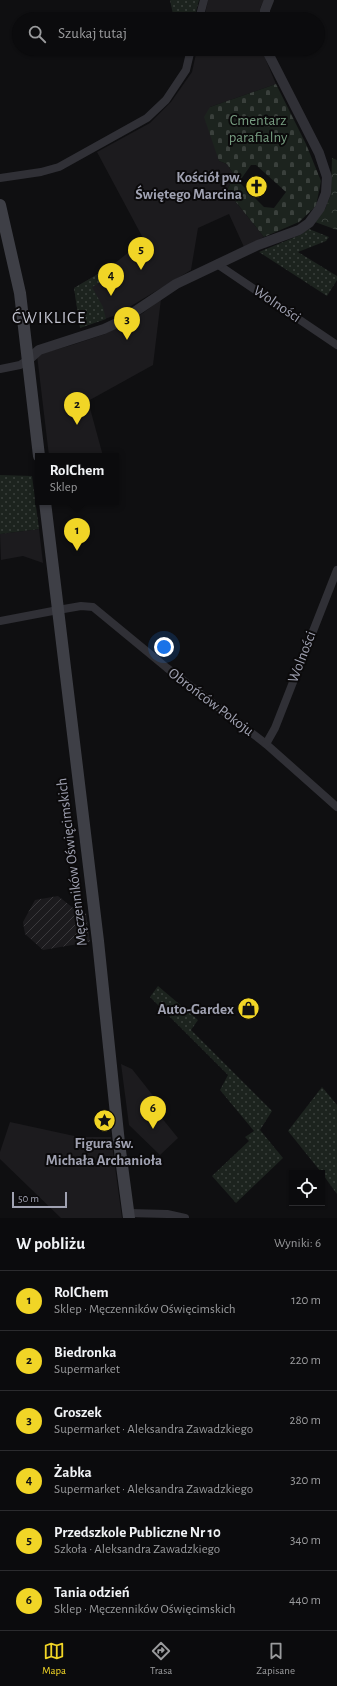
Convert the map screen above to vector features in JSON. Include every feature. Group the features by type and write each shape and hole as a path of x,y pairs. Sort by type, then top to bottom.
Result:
{"main road":[{"path":"0,205 18,287 39,453"},
{"name":"Męczenników Oświęcimskich","path":"45,505 129,1215"}],"street":[{"path":"201,12 204,0"},
{"path":"265,12 269,0"},
{"path":"0,178 41,172 60,167 147,118 166,100 186,70 189,56"},
{"path":"0,369 20,365 39,350 104,328 121,320 176,284 258,245 299,230 309,223 320,208 326,193 327,177 319,153 270,56"},
{"name":"Wolności","path":"217,264 337,345"},
{"name":"Wolności","path":"266,744 275,728 337,570"},
{"name":"Obrońców Pokoju","path":"0,621 88,606 96,609 167,668 266,744 337,807"},
{"path":"129,1215 167,1214 185,1218"}],"shaded area":[{"path":"208,0 264,0 260,8 260,12 205,12"},
{"path":"195,56 265,56 276,84 210,107 219,161 227,164 234,175 227,191 264,237 244,247 229,214 198,228 191,270 116,315 80,328 74,288 110,267 144,240 97,152 150,123 171,102 192,72"},
{"path":"161,299 153,365 88,401 102,453 49,453 37,355 105,334 143,313"},
{"path":"39,529 43,563 23,556 1,560 0,534"},
{"path":"58,896 82,915 86,913 90,942 43,950 25,934 23,922 35,900"},
{"path":"121,1064 132,1069 162,1107 157,1112 178,1138 160,1155 129,1125"},
{"path":"10,1122 79,1137 111,1137 122,1218 61,1218 0,1159 0,1152"}],"green space":[{"path":"170,0 199,0 196,12 173,12"},
{"name":"Cmentarz parafialny","path":"276,84 306,144 321,181 316,206 299,222 264,237 227,191 234,175 227,164 219,161 204,117 210,107","holes":["251,165 256,165 286,192 274,208 264,207 239,182"]},
{"path":"332,158 337,160 337,230 315,222 325,209 331,194"},
{"path":"309,229 329,237 326,241 298,252 337,276 337,280 327,296 259,252 300,235"},
{"path":"110,267 114,274 92,287 103,307 106,319 80,328 74,288"},
{"path":"0,475 32,476 39,529 0,534"},
{"path":"158,986 198,1020 191,1030 272,1111 260,1130 283,1158 236,1203 212,1176 249,1141 245,1137 254,1131 220,1090 228,1075 150,997"},
{"path":"322,1087 337,1105 337,1194 325,1178 325,1170 319,1170 288,1131"}],"place":[{"name":"Kościół pw. Świętego Marcina","path":"257,186"},
{"name":"Przedszkole Publiczne Nr 10","path":"141,270"},
{"name":"Żabka","path":"111,296"},
{"name":"Groszek","path":"127,340"},
{"name":"Biedronka","path":"77,425"},
{"name":"RolChem","path":"77,551"},
{"name":"Auto-Gardex","path":"249,1009"},
{"name":"Figura św. Michała Archanioła","path":"104,1120"},
{"name":"Tania odzień","path":"153,1129"}],"district":[{"name":"ĆWIKLICE","path":"49,317"}]}
